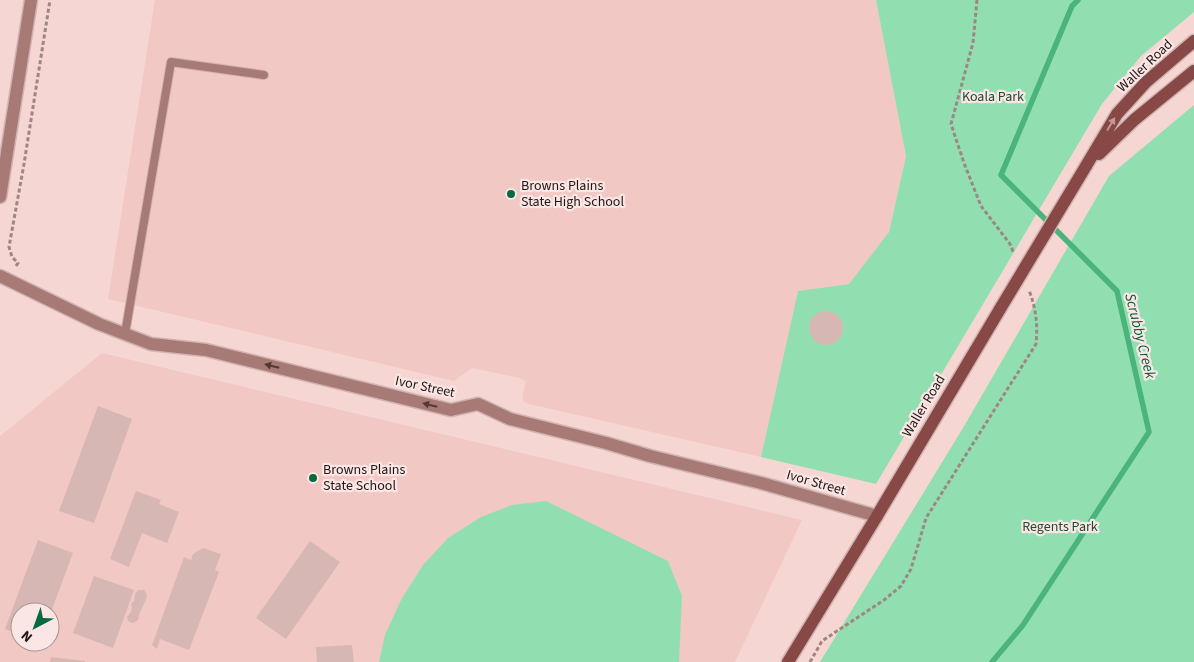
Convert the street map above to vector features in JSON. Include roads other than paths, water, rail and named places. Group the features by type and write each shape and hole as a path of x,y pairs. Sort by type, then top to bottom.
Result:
{"street":[{"path":"0,197 31,0"},
{"name":"Waller Road","path":"788,662 1117,114 1146,82 1194,41"},
{"name":"Waller Road","path":"1086,166 1134,120 1194,71"},
{"name":"Ivor Street","path":"0,276 99,324 151,344 206,350 451,410 478,404 510,419 761,483 877,516"}],"lane":[{"path":"125,334 171,62 264,76"}],"waterway":[{"name":"Scrubby Creek","path":"992,662 1023,625 1149,432 1117,291 1001,175 1072,6 1078,0"}],"place":[{"name":"Browns Plains State High School","path":"511,194"},
{"name":"Browns Plains State School","path":"313,478"}],"park label":[{"name":"Koala Park","path":"993,97"},
{"name":"Regents Park","path":"1060,527"}]}
